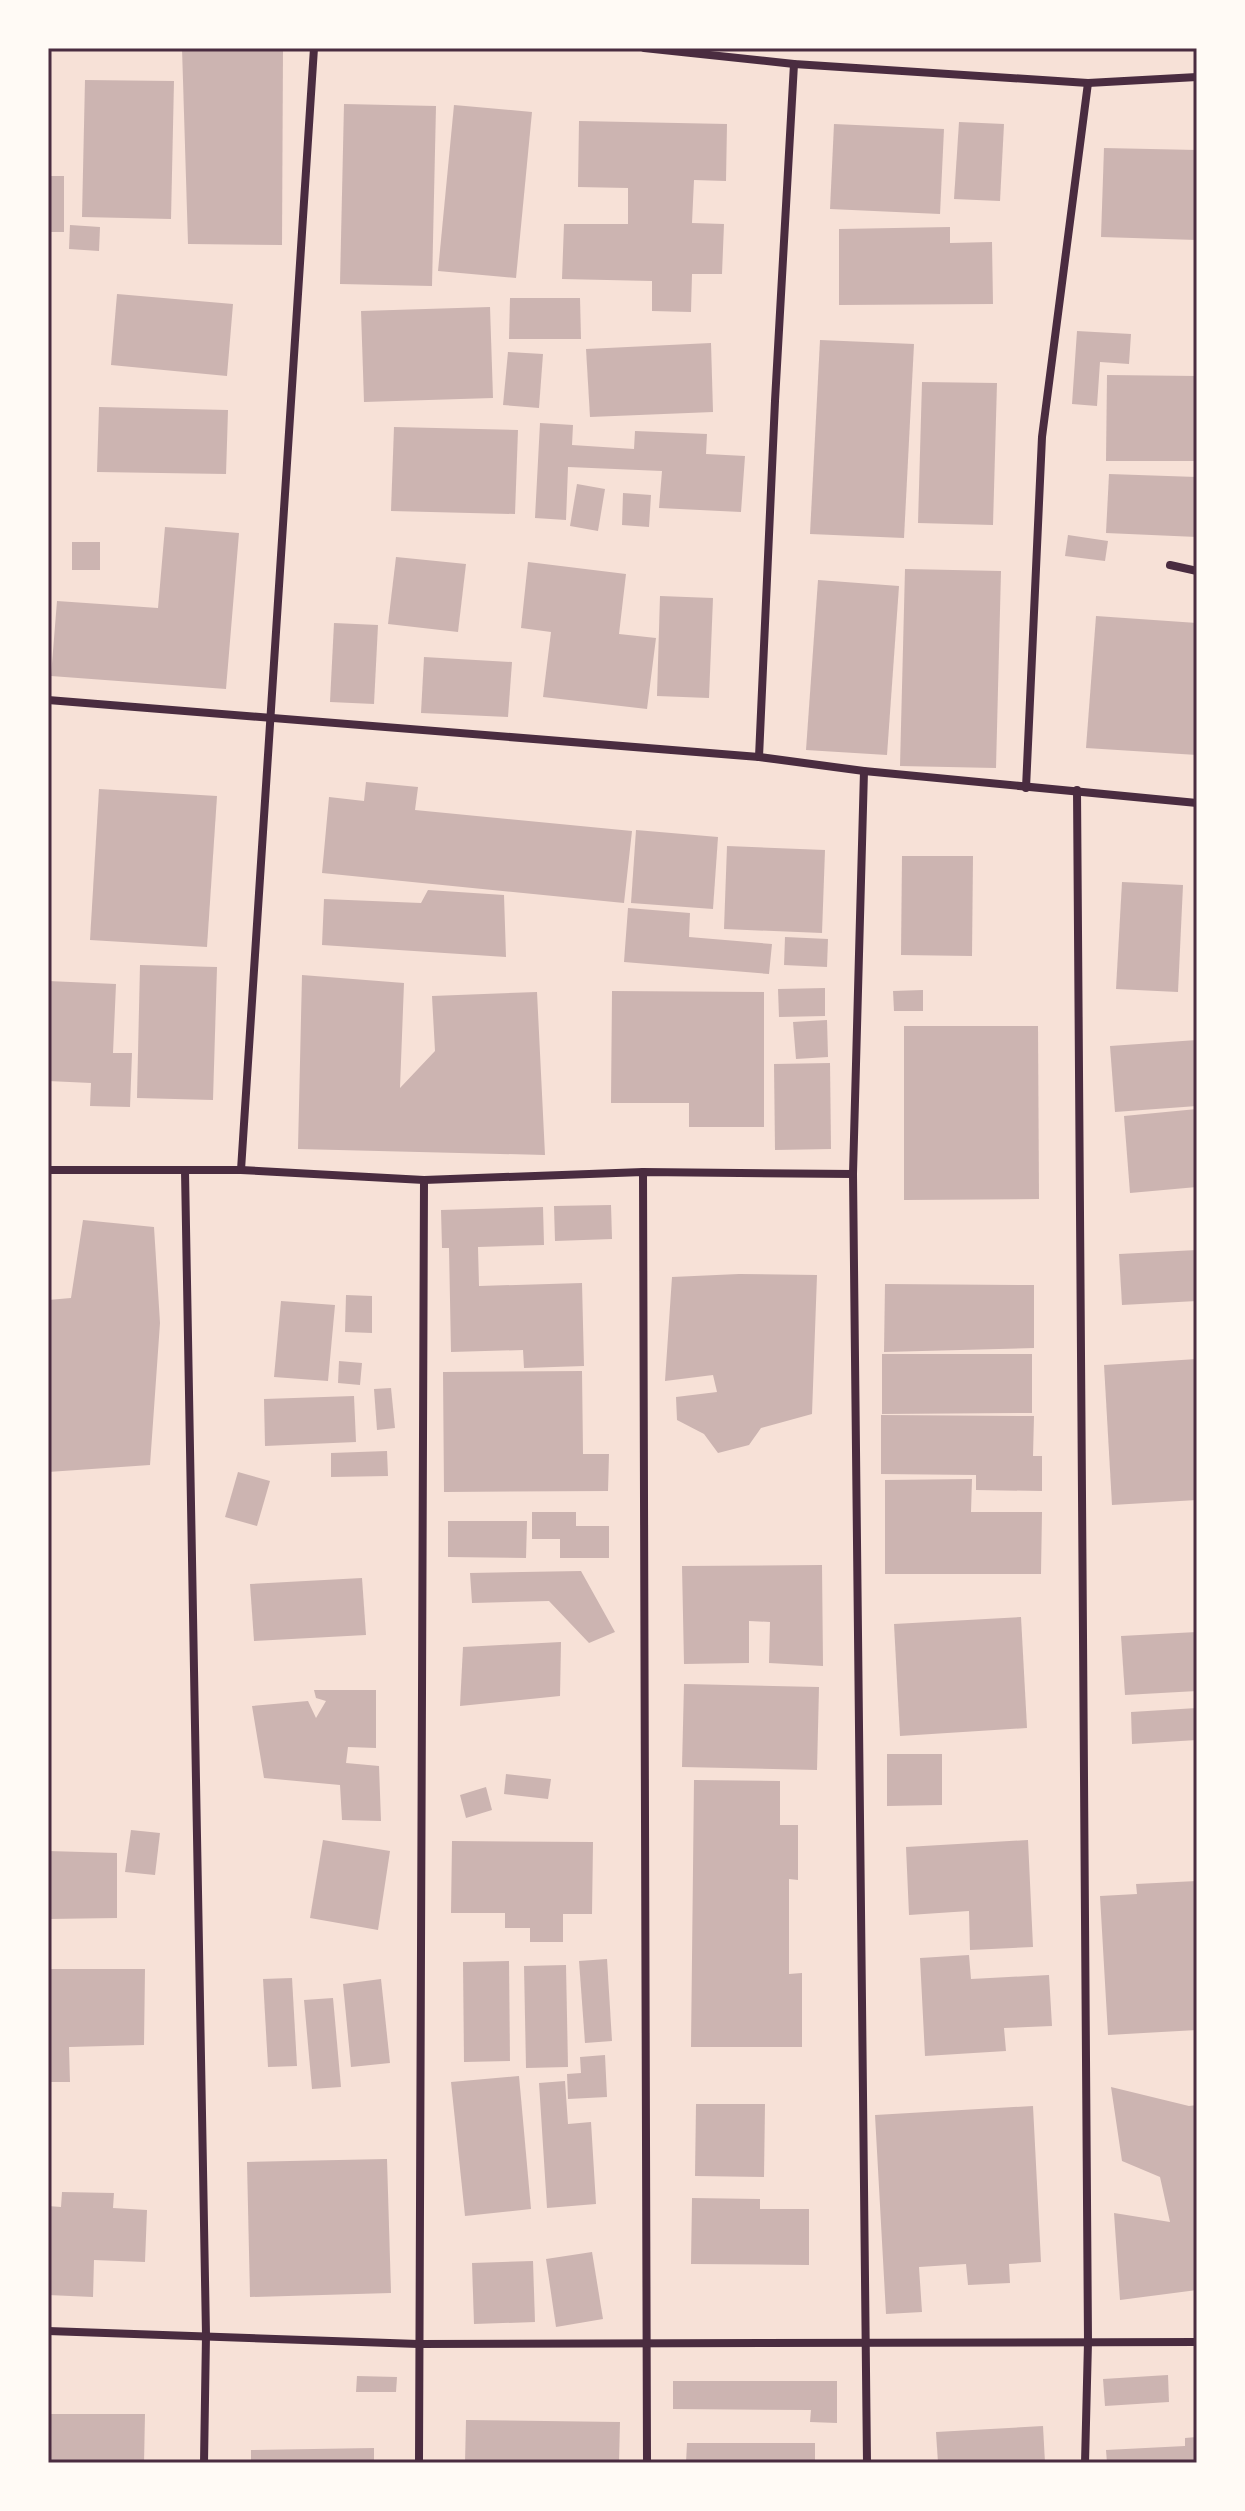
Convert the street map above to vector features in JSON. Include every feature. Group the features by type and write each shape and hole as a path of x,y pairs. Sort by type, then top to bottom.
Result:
{"street":[{"path":"241,1170 314,48"},
{"path":"644,48 794,64 1088,83 1197,77"},
{"path":"759,757 794,64"},
{"path":"1026,788 1042,437 1088,83"},
{"path":"1170,565 1197,571"},
{"path":"48,700 759,757 864,771 1197,803"},
{"path":"864,771 853,1174 867,2463"},
{"path":"1077,790 1088,2342 1085,2463"},
{"path":"48,1170 241,1170 424,1180 643,1172 853,1174"},
{"path":"185,1171 206,2335 204,2463"},
{"path":"643,1172 647,2463"},
{"path":"419,2463 424,1180"},
{"path":"48,2331 418,2344 1197,2342"}],"building":[{"path":"182,48 283,48 282,245 188,244"},
{"path":"85,80 174,81 171,219 82,217"},
{"path":"344,104 436,106 432,286 340,284"},
{"path":"454,105 532,112 516,278 438,271"},
{"path":"579,121 727,124 726,181 694,180 692,223 724,224 722,274 692,274 691,312 652,311 652,281 562,279 564,224 628,224 628,188 578,187"},
{"path":"959,122 1004,124 1000,201 954,199"},
{"path":"834,124 944,129 940,214 830,209"},
{"path":"1104,148 1197,150 1197,240 1101,237"},
{"path":"48,176 64,176 64,232 48,232"},
{"path":"70,225 100,227 99,251 69,249"},
{"path":"950,227 950,243 992,242 993,304 839,305 839,229"},
{"path":"117,294 233,304 227,376 111,365"},
{"path":"510,298 580,298 581,339 509,339"},
{"path":"490,307 493,398 364,402 361,311"},
{"path":"1077,331 1131,334 1129,364 1100,362 1097,406 1072,404"},
{"path":"820,340 914,344 904,538 810,534"},
{"path":"711,343 713,412 590,417 586,349"},
{"path":"508,352 543,354 539,408 503,405"},
{"path":"1107,375 1197,376 1197,461 1106,461"},
{"path":"922,382 997,383 993,525 918,523"},
{"path":"99,407 228,410 226,474 97,472"},
{"path":"540,423 573,425 572,445 634,449 635,431 707,434 706,454 745,456 741,512 659,508 662,471 568,467 566,520 535,518"},
{"path":"394,427 518,430 515,514 391,511"},
{"path":"1109,474 1197,477 1197,537 1106,533"},
{"path":"577,484 605,489 598,531 570,526"},
{"path":"623,493 651,495 649,527 622,525"},
{"path":"165,527 239,533 226,689 51,676 57,601 158,608"},
{"path":"1068,535 1108,541 1105,561 1065,556"},
{"path":"72,542 100,542 100,570 72,570"},
{"path":"396,557 466,564 458,632 388,624"},
{"path":"528,562 626,574 619,634 656,638 647,709 543,697 551,632 521,628"},
{"path":"905,569 1001,571 996,768 900,766"},
{"path":"818,580 899,586 887,755 806,750"},
{"path":"660,596 713,598 709,698 657,696"},
{"path":"1096,616 1197,623 1197,755 1086,748"},
{"path":"334,623 378,625 374,704 330,702"},
{"path":"424,657 512,662 508,717 421,713"},
{"path":"366,782 418,787 415,810 632,831 624,903 322,873 329,797 364,801"},
{"path":"99,789 217,796 207,947 90,940"},
{"path":"636,830 718,837 713,909 631,903"},
{"path":"727,846 825,850 822,933 724,929"},
{"path":"902,856 973,856 972,956 901,955"},
{"path":"1122,882 1183,885 1178,992 1116,989"},
{"path":"428,890 504,895 506,957 322,945 324,899 421,903"},
{"path":"628,908 690,913 689,937 772,944 769,974 624,962"},
{"path":"785,937 828,939 827,967 784,965"},
{"path":"140,965 217,967 213,1100 137,1098"},
{"path":"302,975 404,983 400,1088 435,1051 432,996 537,992 545,1155 298,1149"},
{"path":"48,981 116,984 113,1053 132,1053 130,1107 90,1106 91,1083 48,1081"},
{"path":"825,988 825,1016 779,1017 778,989"},
{"path":"923,990 923,1011 894,1011 893,991"},
{"path":"612,991 764,992 764,1127 689,1127 689,1103 611,1103"},
{"path":"827,1020 828,1057 796,1059 793,1022"},
{"path":"904,1026 1038,1026 1039,1199 904,1200"},
{"path":"1197,1040 1197,1106 1115,1112 1110,1046"},
{"path":"830,1063 831,1149 775,1150 774,1064"},
{"path":"1197,1109 1197,1187 1130,1193 1124,1116"},
{"path":"611,1205 612,1239 555,1241 554,1206"},
{"path":"543,1207 544,1245 478,1247 479,1286 582,1283 584,1366 524,1368 523,1350 451,1352 449,1248 442,1248 441,1210"},
{"path":"83,1220 154,1227 160,1323 150,1465 48,1472 48,1300 71,1298"},
{"path":"1197,1250 1197,1301 1122,1305 1119,1254"},
{"path":"817,1275 812,1414 761,1428 749,1445 718,1453 704,1434 677,1420 676,1397 717,1392 713,1375 665,1381 672,1277"},
{"path":"885,1284 1034,1285 1034,1348 884,1352"},
{"path":"346,1295 372,1296 372,1333 345,1332"},
{"path":"281,1301 335,1305 328,1381 274,1377"},
{"path":"882,1354 1032,1354 1032,1413 882,1414"},
{"path":"1197,1359 1197,1500 1112,1505 1104,1365"},
{"path":"339,1361 362,1363 360,1385 338,1383"},
{"path":"582,1371 583,1454 609,1454 608,1491 444,1492 443,1372"},
{"path":"391,1388 395,1428 377,1430 374,1389"},
{"path":"354,1396 356,1442 265,1446 264,1399"},
{"path":"881,1415 1034,1416 1033,1456 1042,1456 1042,1491 976,1490 976,1475 881,1474"},
{"path":"387,1451 388,1476 331,1477 331,1453"},
{"path":"238,1472 270,1481 257,1526 225,1517"},
{"path":"972,1479 971,1512 1042,1512 1041,1574 885,1574 885,1480"},
{"path":"532,1512 576,1512 576,1526 609,1526 609,1558 560,1558 560,1539 532,1539"},
{"path":"448,1521 527,1521 526,1558 448,1557"},
{"path":"822,1565 823,1666 769,1663 770,1622 749,1621 749,1663 684,1664 682,1566"},
{"path":"581,1571 615,1632 589,1643 549,1601 472,1603 470,1573"},
{"path":"362,1578 366,1635 254,1641 250,1584"},
{"path":"1021,1617 1027,1728 900,1736 894,1624"},
{"path":"1197,1632 1197,1691 1125,1695 1121,1636"},
{"path":"561,1642 560,1696 460,1706 463,1647"},
{"path":"684,1684 819,1687 817,1770 682,1767"},
{"path":"314,1690 376,1690 376,1748 348,1747 346,1763 379,1766 381,1821 342,1820 340,1785 264,1778 252,1706 308,1701 316,1718 326,1701 316,1698"},
{"path":"1197,1708 1197,1740 1132,1744 1131,1712"},
{"path":"887,1754 942,1754 942,1805 887,1806"},
{"path":"506,1774 551,1779 548,1799 504,1794"},
{"path":"694,1780 780,1781 780,1825 798,1825 798,1880 789,1879 789,1974 802,1973 802,2047 691,2047"},
{"path":"486,1787 492,1810 466,1818 460,1795"},
{"path":"131,1830 160,1833 155,1875 125,1872"},
{"path":"323,1840 390,1851 378,1930 310,1918"},
{"path":"1028,1840 1033,1947 970,1950 969,1911 909,1915 906,1847"},
{"path":"452,1841 593,1842 592,1914 563,1914 563,1942 530,1942 530,1928 505,1928 505,1913 451,1913"},
{"path":"48,1851 117,1853 117,1918 48,1919"},
{"path":"1197,1881 1197,2030 1108,2035 1100,1896 1137,1894 1136,1884"},
{"path":"969,1955 971,1979 1049,1975 1052,2026 1004,2028 1006,2051 925,2056 920,1958"},
{"path":"607,1959 612,2041 585,2043 579,1961"},
{"path":"509,1961 510,2061 464,2062 463,1962"},
{"path":"566,1965 568,2067 526,2068 524,1966"},
{"path":"48,1969 145,1969 144,2045 69,2047 70,2082 48,2082"},
{"path":"292,1978 297,2066 268,2067 263,1979"},
{"path":"381,1979 390,2063 351,2067 343,1984"},
{"path":"333,1998 341,2087 312,2089 304,2000"},
{"path":"605,2055 607,2097 568,2099 567,2074 581,2073 580,2057"},
{"path":"519,2076 531,2209 465,2216 451,2082"},
{"path":"565,2081 568,2124 591,2122 596,2204 547,2208 539,2083"},
{"path":"1111,2087 1189,2106 1197,2105 1197,2290 1120,2300 1114,2213 1170,2222 1160,2177 1122,2161"},
{"path":"696,2104 765,2104 764,2177 695,2176"},
{"path":"1033,2106 1041,2262 1009,2264 1010,2283 968,2285 966,2264 919,2267 922,2312 886,2314 875,2115"},
{"path":"387,2159 391,2293 250,2297 247,2162"},
{"path":"62,2192 114,2193 113,2208 147,2210 145,2262 94,2260 93,2297 48,2295 48,2206 61,2207"},
{"path":"692,2198 760,2199 760,2209 809,2209 809,2265 691,2264"},
{"path":"592,2252 603,2319 556,2327 546,2259"},
{"path":"533,2261 535,2322 474,2324 472,2263"},
{"path":"1168,2375 1169,2402 1105,2406 1103,2379"},
{"path":"357,2376 397,2377 396,2392 356,2392"},
{"path":"673,2381 837,2381 837,2423 810,2422 811,2410 673,2409"},
{"path":"48,2414 145,2414 144,2463 48,2463"},
{"path":"466,2420 620,2422 619,2463 465,2463"},
{"path":"1043,2426 1045,2463 938,2463 936,2432"},
{"path":"1197,2437 1197,2463 1107,2463 1106,2450 1185,2446 1185,2438"},
{"path":"687,2443 815,2443 815,2463 686,2463"},
{"path":"374,2448 374,2463 251,2463 251,2450"}]}
